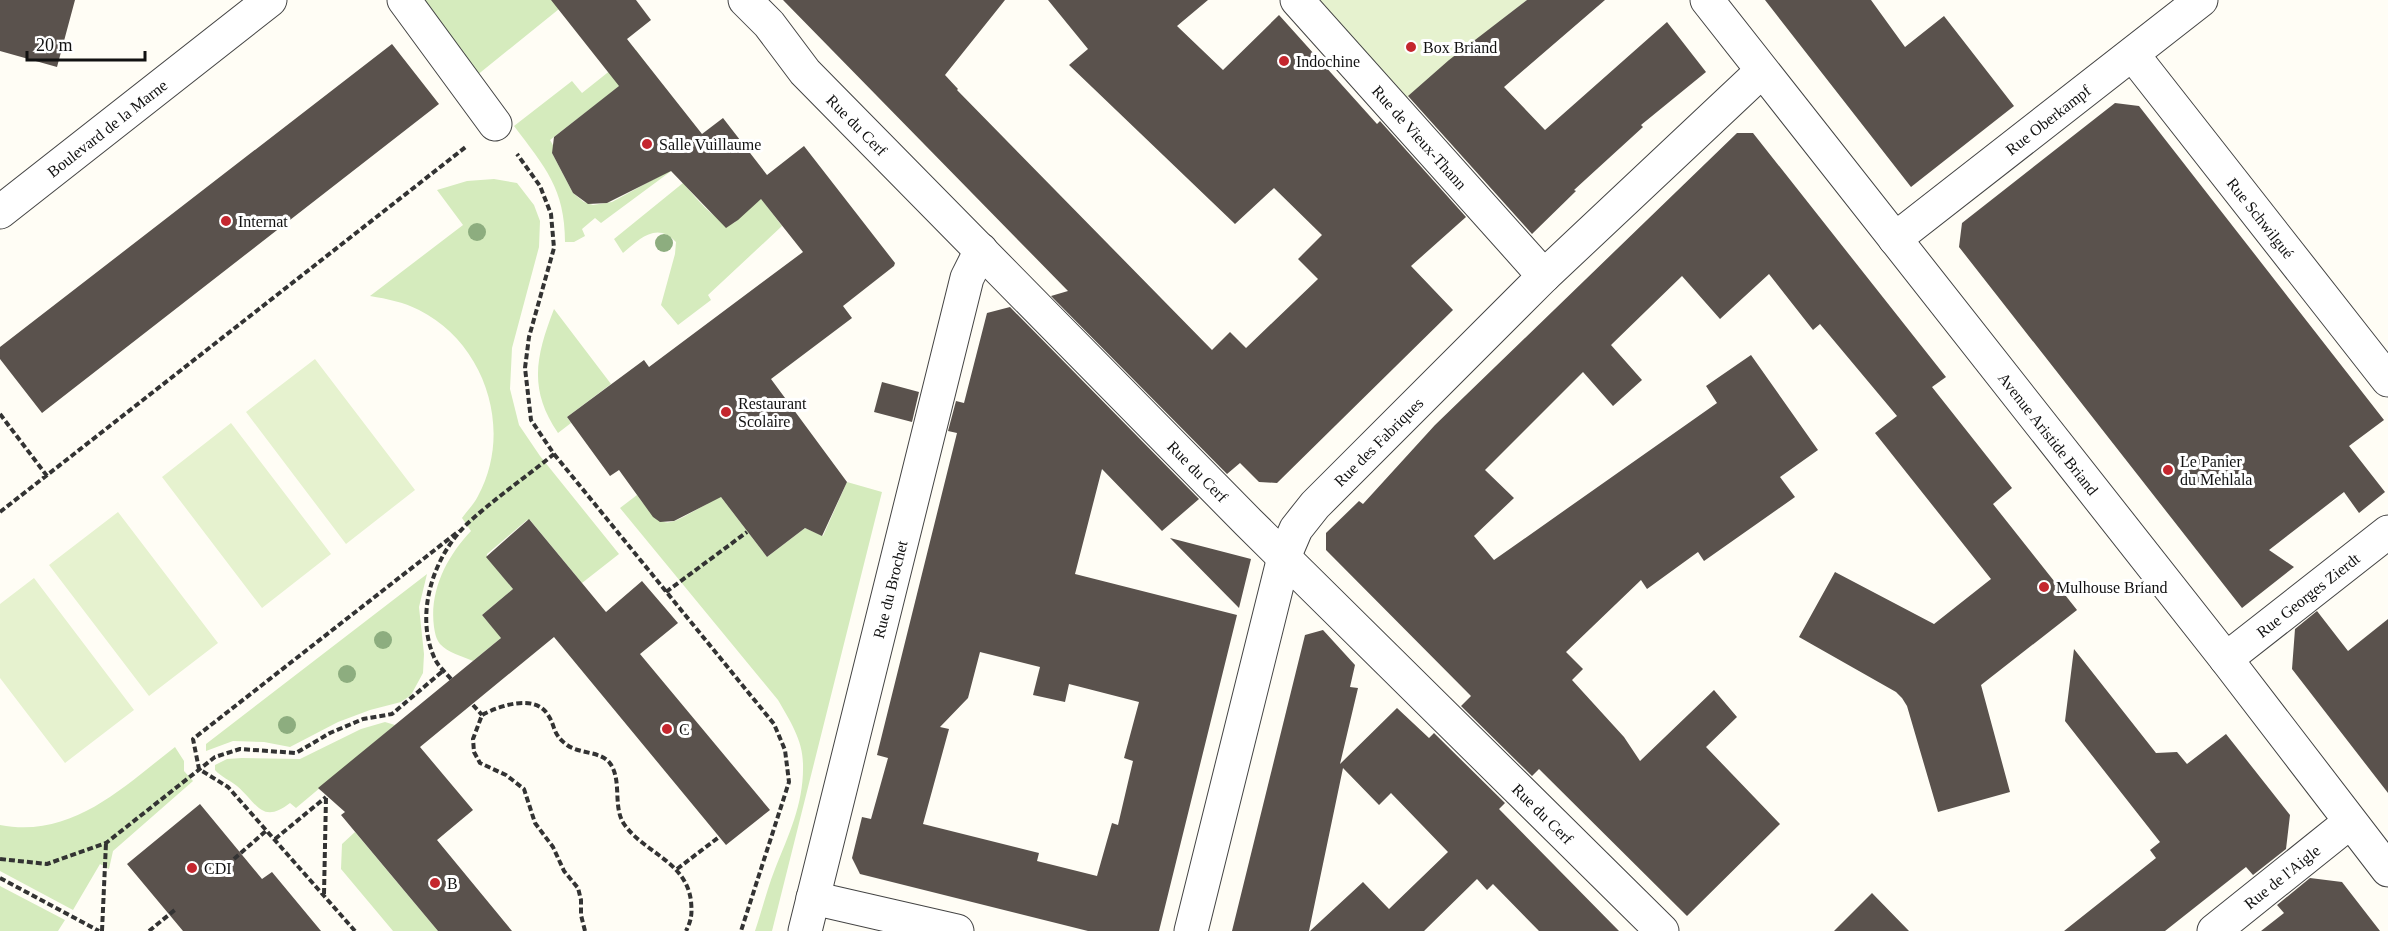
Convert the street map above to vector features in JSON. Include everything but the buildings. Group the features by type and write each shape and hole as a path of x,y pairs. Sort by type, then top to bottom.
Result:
{"street":[{"name":"Boulevard de la Marne","path":"0,212 270,0"},
{"path":"404,0 495,123"},
{"name":"Rue du Cerf","path":"745,0 769,24 805,72 1284,557 1662,931"},
{"name":"Rue de Vieux-Thann","path":"1297,0 1544,276"},
{"name":"Avenue Aristide Briand","path":"1707,0 2226,659 2388,870"},
{"name":"Rue Oberkampf","path":"1895,238 2201,0"},
{"name":"Rue Schwilgué","path":"2133,55 2388,380"},
{"name":"Rue des Fabriques","path":"1191,931 1284,557 1296,529 1316,505 1544,276 1762,71"},
{"name":"Rue du Brochet","path":"805,931 967,278 981,250"},
{"name":"Rue Georges Zierdt","path":"2226,659 2388,532"},
{"name":"Rue de l'Aigle","path":"2214,931 2350,822"},
{"path":"813,898 957,931"}],"path":[{"path":"0,512 495,123 540,186 551,214 554,248 529,337 525,368 531,420 554,454 774,724 785,750 789,782 741,931"},
{"path":"0,414 47,476"},
{"path":"356,931 228,787 199,769 193,739 465,527 554,454"},
{"path":"451,679 435,659 429,642 427,604 435,571 465,527"},
{"path":"666,592 747,532"},
{"path":"0,859 47,864 106,843 215,757 240,749 296,753 330,733 363,719 392,714 444,670"},
{"path":"585,931 581,915 582,900 578,888 564,871 553,847 535,823 524,789 506,775 480,763 474,752 473,739 482,715 500,705 532,704 544,709 550,718 553,730 566,744 578,751 596,754 609,762 616,779 618,808 622,821 634,837 677,869 690,891 693,918 686,931"},
{"path":"473,705 482,715"},
{"path":"275,839 326,797 324,894"},
{"path":"234,859 267,830"},
{"path":"677,869 718,837"},
{"path":"0,878 100,931 106,843"},
{"path":"148,931 176,909"}],"green space":[{"path":"418,0 552,0 559,9 476,76"},
{"name":"Box Briand","path":"1315,0 1527,0 1404,100"},
{"path":"636,50 647,65 550,140 554,147 552,153 573,193 584,202 593,205 612,202 678,166 601,223 595,218 582,229 585,236 574,242 565,242 564,223 557,193 544,167 514,126 572,81 582,93"},
{"path":"494,179 517,183 534,205 540,221 539,247 512,348 510,389 519,425 540,456 619,554 582,583 530,520 527,520 487,554 513,589 482,615 496,631 529,615 473,661 451,652 440,644 435,634 433,614 437,587 447,563 471,531 462,518 476,499 489,470 493,444 493,417 487,391 476,366 461,344 442,325 407,305 370,296 463,225 437,190 467,181"},
{"path":"683,183 706,209 720,220 734,223 760,197 782,226 708,295 711,300 678,325 661,305 675,254 676,242 662,233 648,234 623,253 614,239"},
{"path":"554,309 611,384 567,417 571,423 558,433 542,402 538,372 539,357"},
{"path":"315,359 415,490 346,544 246,412"},
{"path":"231,423 331,554 262,608 162,477"},
{"path":"705,476 767,557 805,528 823,536 847,482 882,492 772,931 755,931 790,831 801,792 803,764 798,738 778,700 620,508 637,495 661,521 675,521 707,504"},
{"path":"118,512 218,643 149,696 49,565"},
{"path":"427,574 419,607 424,654 423,673 411,695 401,702 338,722 290,747 264,742 233,741 206,751 206,744"},
{"path":"34,578 134,710 65,763 0,678 0,604"},
{"path":"385,722 395,725 296,808 290,803 273,812 266,812 215,770 215,765 227,759 300,759 361,729"},
{"path":"175,747 184,761 184,771 193,781 113,851 109,869 100,864 73,910 0,871 0,825 26,827 50,824 73,817 116,793"},
{"path":"355,832 438,931 393,931 341,869 342,844"},
{"path":"0,886 65,920 58,931 0,931"}],"place":[{"name":"Box Briand","path":"1411,47"},
{"name":"Indochine","path":"1284,61"},
{"name":"Salle Vuillaume","path":"647,144"},
{"name":"Internat","path":"226,221"},
{"name":"Restaurant Scolaire","path":"726,412"},
{"name":"Le Panier du Mehlala","path":"2168,470"},
{"name":"Mulhouse Briand","path":"2044,587"},
{"name":"C","path":"667,729"},
{"name":"CDI","path":"192,868"},
{"name":"B","path":"435,883"}]}
